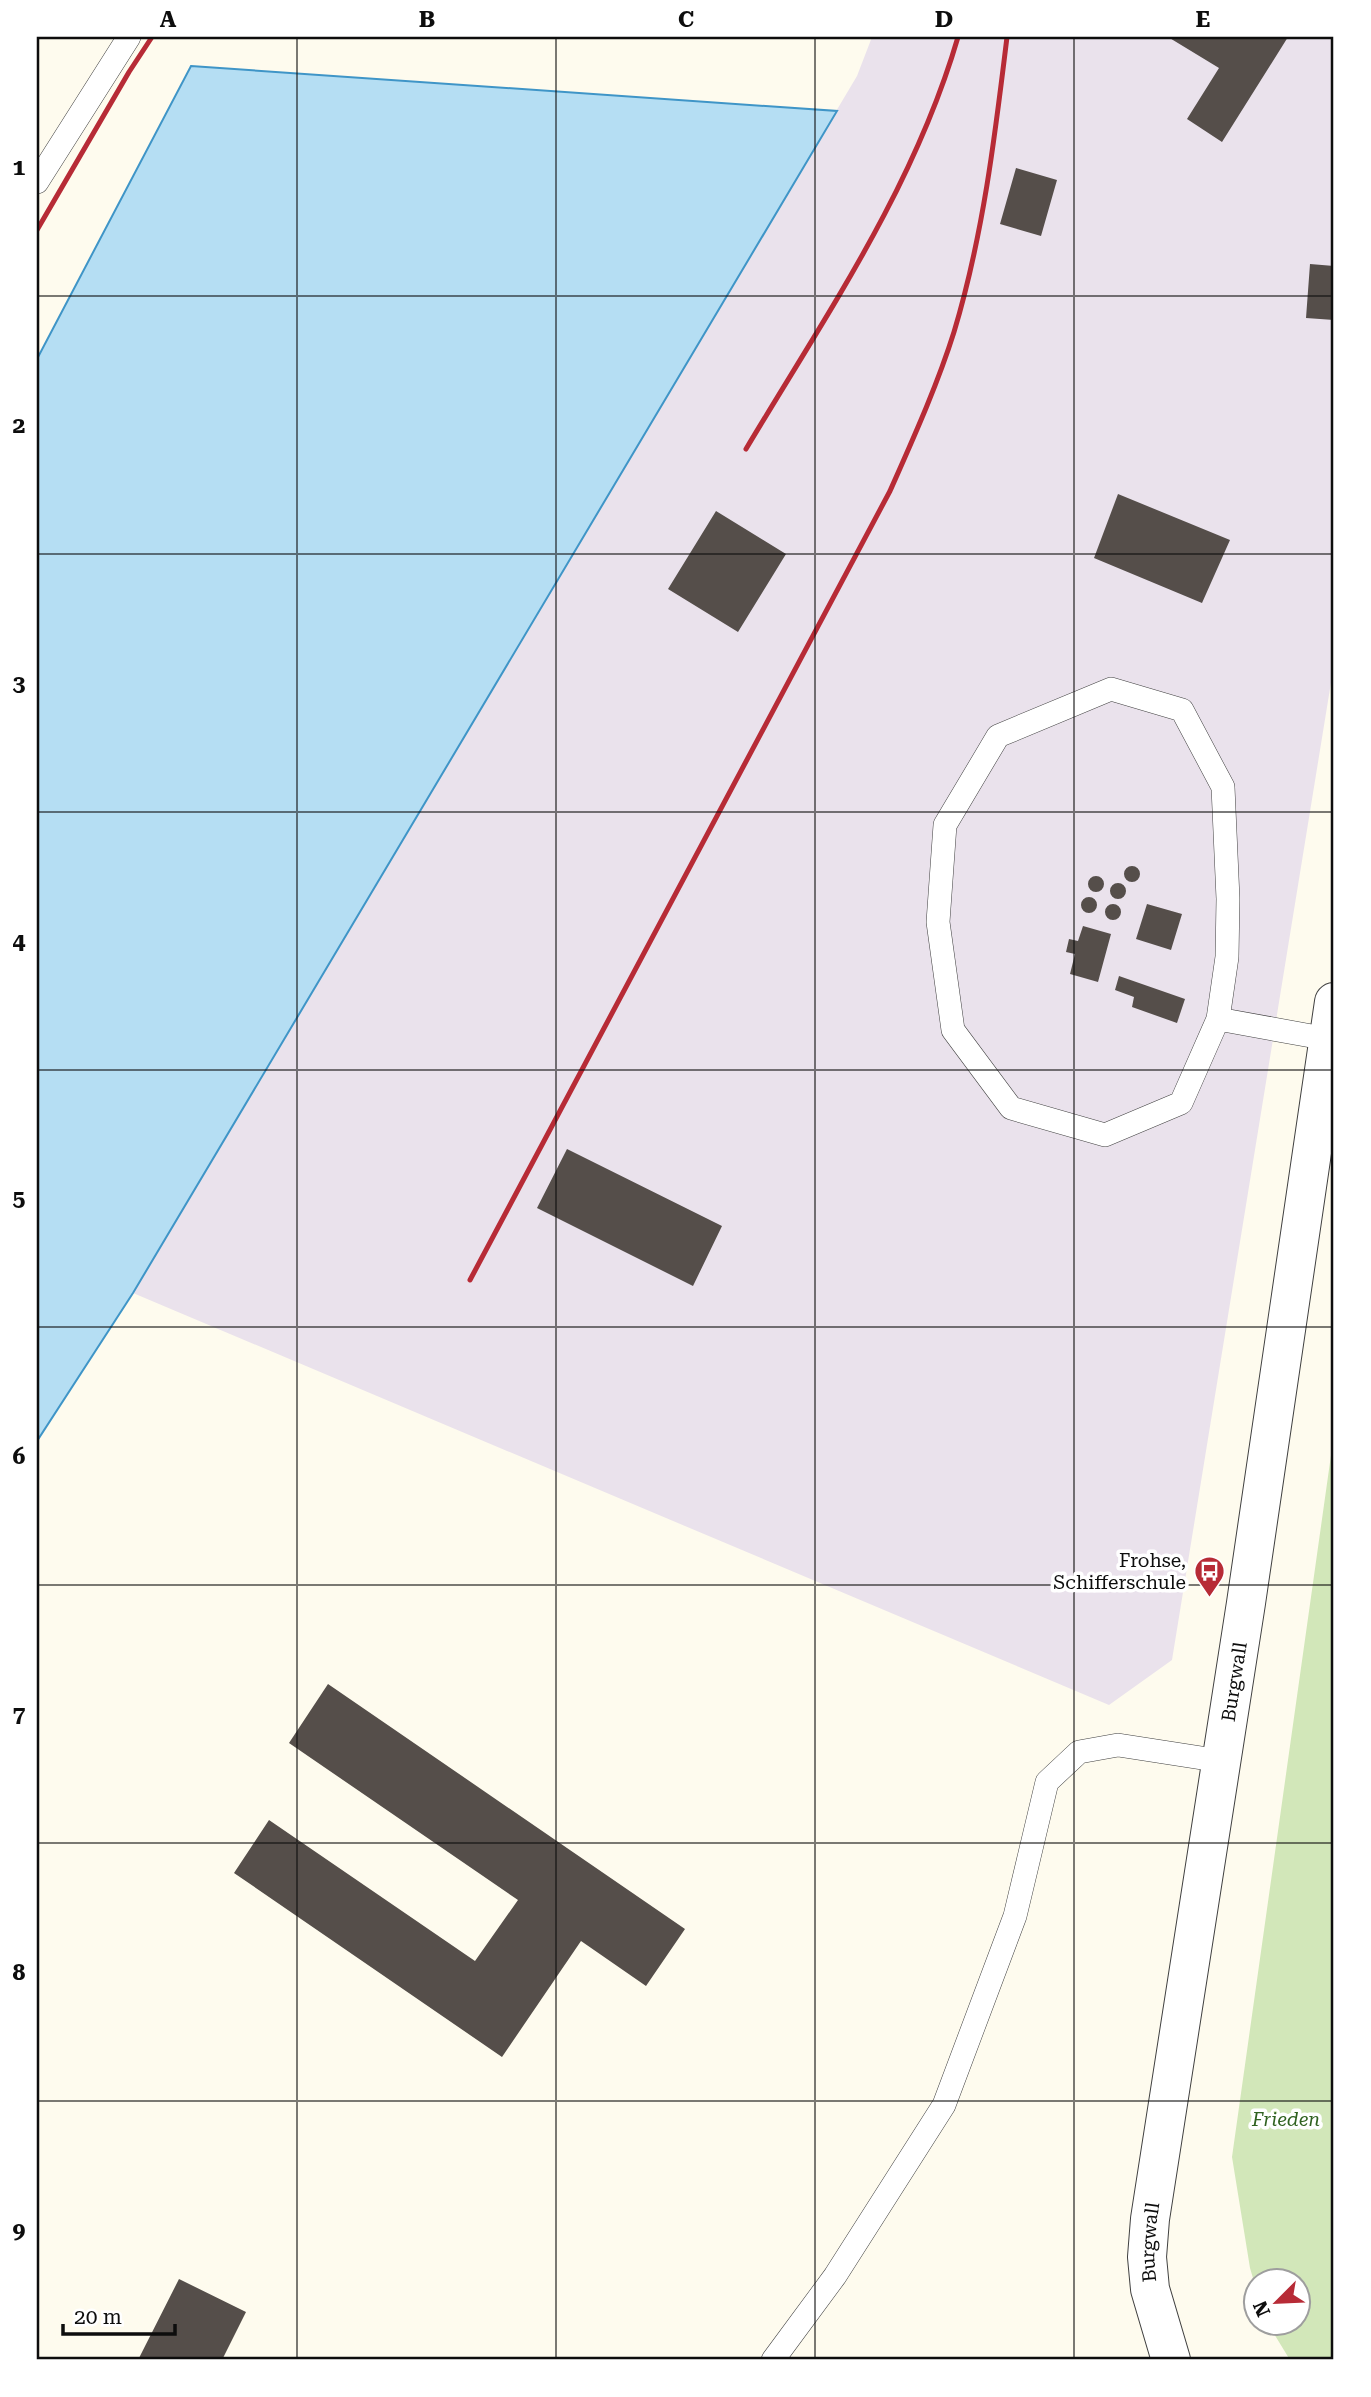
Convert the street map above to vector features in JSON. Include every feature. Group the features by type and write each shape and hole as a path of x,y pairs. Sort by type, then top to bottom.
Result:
{"street":[{"name":"Burgwall","path":"1171,2360 1150,2289 1147,2258 1150,2219 1334,1002"}],"lane":[{"path":"37,182 128,37"},
{"path":"1111,689 1182,710 1223,787 1227,957 1218,1019 1181,1103 1168,1109 1105,1135 1011,1108 953,1030 938,922 945,825 998,736 1111,689"},
{"path":"1218,1019 1328,1039"},
{"path":"773,2360 835,2276 944,2105 1015,1916 1046,1782 1079,1752 1118,1745 1221,1761"}],"shaded area":[{"path":"872,37 1334,37 1334,664 1172,1660 1109,1705 133,1293 857,76"}],"green space":[{"name":"Frieden","path":"1334,1434 1334,2360 1290,2360 1277,2338 1312,2338 1312,2268 1250,2268 1232,2157"}],"water":[{"path":"191,66 837,111 133,1293 37,1441 37,359"}],"building":[{"path":"1168,37 1288,37 1222,142 1187,119 1219,68"},
{"path":"1016,168 1057,180 1041,236 1000,224"},
{"path":"1310,264 1334,266 1334,320 1306,318"},
{"path":"1118,494 1230,540 1202,603 1094,558"},
{"path":"716,511 786,554 738,632 668,589"},
{"path":"1132,866 1140,874 1132,882 1124,874"},
{"path":"1096,876 1104,884 1096,892 1088,884"},
{"path":"1118,883 1126,891 1118,899 1110,891"},
{"path":"1089,897 1097,905 1089,913 1081,905"},
{"path":"1113,904 1121,912 1113,920 1105,912"},
{"path":"1147,904 1182,914 1171,950 1136,939"},
{"path":"1083,926 1111,934 1098,982 1070,974 1075,954 1066,952 1069,939 1078,941"},
{"path":"1119,976 1185,999 1177,1023 1132,1007 1134,997 1115,990"},
{"path":"567,1149 722,1226 693,1286 537,1208"},
{"path":"328,1684 685,1929 646,1986 581,1941 502,2057 234,1873 269,1820 475,1961 518,1900 289,1743"},
{"path":"179,2279 246,2312 222,2360 138,2360"}],"railway":[{"path":"37,230 152,37"},
{"path":"746,449 837,300 893,198 940,93 958,37"},
{"path":"470,1280 890,491 916,432 954,332 973,259 993,149 1007,37"}],"place":[{"name":"Frohse, Schifferschule","path":"1209,1598"}]}
